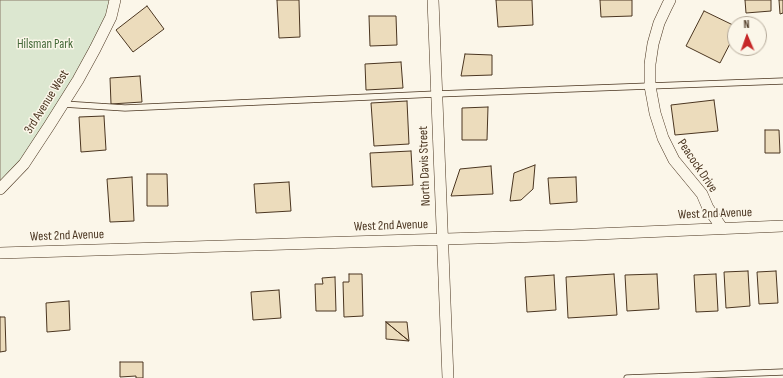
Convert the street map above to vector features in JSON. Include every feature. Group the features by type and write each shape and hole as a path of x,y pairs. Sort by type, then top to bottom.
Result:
{"street":[{"name":"3rd Avenue West","path":"0,189 24,164 50,126 78,80 111,17 115,0"},
{"name":"North Davis Street","path":"433,0 448,378"},
{"name":"Peacock Drive","path":"670,0 659,23 653,44 650,64 650,86 655,113 663,138 674,160 702,194 708,208 722,228"},
{"name":"West 2nd Avenue","path":"0,252 565,235 783,226"}],"lane":[{"path":"63,104 125,108 436,94 783,81"},
{"path":"627,378 783,372"}],"green space":[{"name":"Hilsman Park","path":"0,0 113,0 109,17 48,126 0,187"}],"building":[{"path":"277,0 299,0 300,37 279,38"},
{"path":"496,0 532,0 533,25 498,27"},
{"path":"600,0 632,0 632,16 601,17"},
{"path":"745,0 771,0 771,11 746,13"},
{"path":"779,0 783,0 783,13 780,14"},
{"path":"147,6 164,29 133,52 116,30"},
{"path":"704,11 727,22 727,49 720,63 686,46"},
{"path":"369,16 396,16 397,45 370,46"},
{"path":"465,54 492,55 492,75 461,76"},
{"path":"401,62 403,88 366,90 365,64"},
{"path":"140,76 142,102 111,104 110,78"},
{"path":"714,100 718,131 675,135 671,105"},
{"path":"407,101 409,144 374,146 371,103"},
{"path":"488,107 487,140 462,140 462,108"},
{"path":"104,116 106,150 81,152 79,117"},
{"path":"765,130 779,130 780,153 765,153"},
{"path":"411,151 413,185 372,187 370,153"},
{"path":"535,165 533,189 521,200 510,201 514,173"},
{"path":"491,166 493,194 451,196 460,169"},
{"path":"147,174 167,174 168,206 147,206"},
{"path":"132,177 134,221 110,222 107,179"},
{"path":"576,177 577,202 550,204 548,178"},
{"path":"289,182 291,211 256,213 254,184"},
{"path":"748,271 750,306 726,308 724,272"},
{"path":"776,271 778,303 759,304 757,272"},
{"path":"349,274 362,274 363,316 344,317 343,282 349,282"},
{"path":"614,274 617,315 568,318 566,277"},
{"path":"657,274 659,309 627,311 625,275"},
{"path":"716,274 718,311 696,312 694,275"},
{"path":"554,275 556,310 527,312 525,277"},
{"path":"335,277 336,311 316,311 315,284 323,284 322,278"},
{"path":"279,290 281,318 253,320 251,292"},
{"path":"69,301 70,330 47,332 46,303"},
{"path":"0,317 5,317 6,351 0,352"},
{"path":"386,322 407,322 409,341"},
{"path":"386,322 409,341 386,339"},
{"path":"120,362 143,362 143,378 136,378 136,376 120,377"}]}
